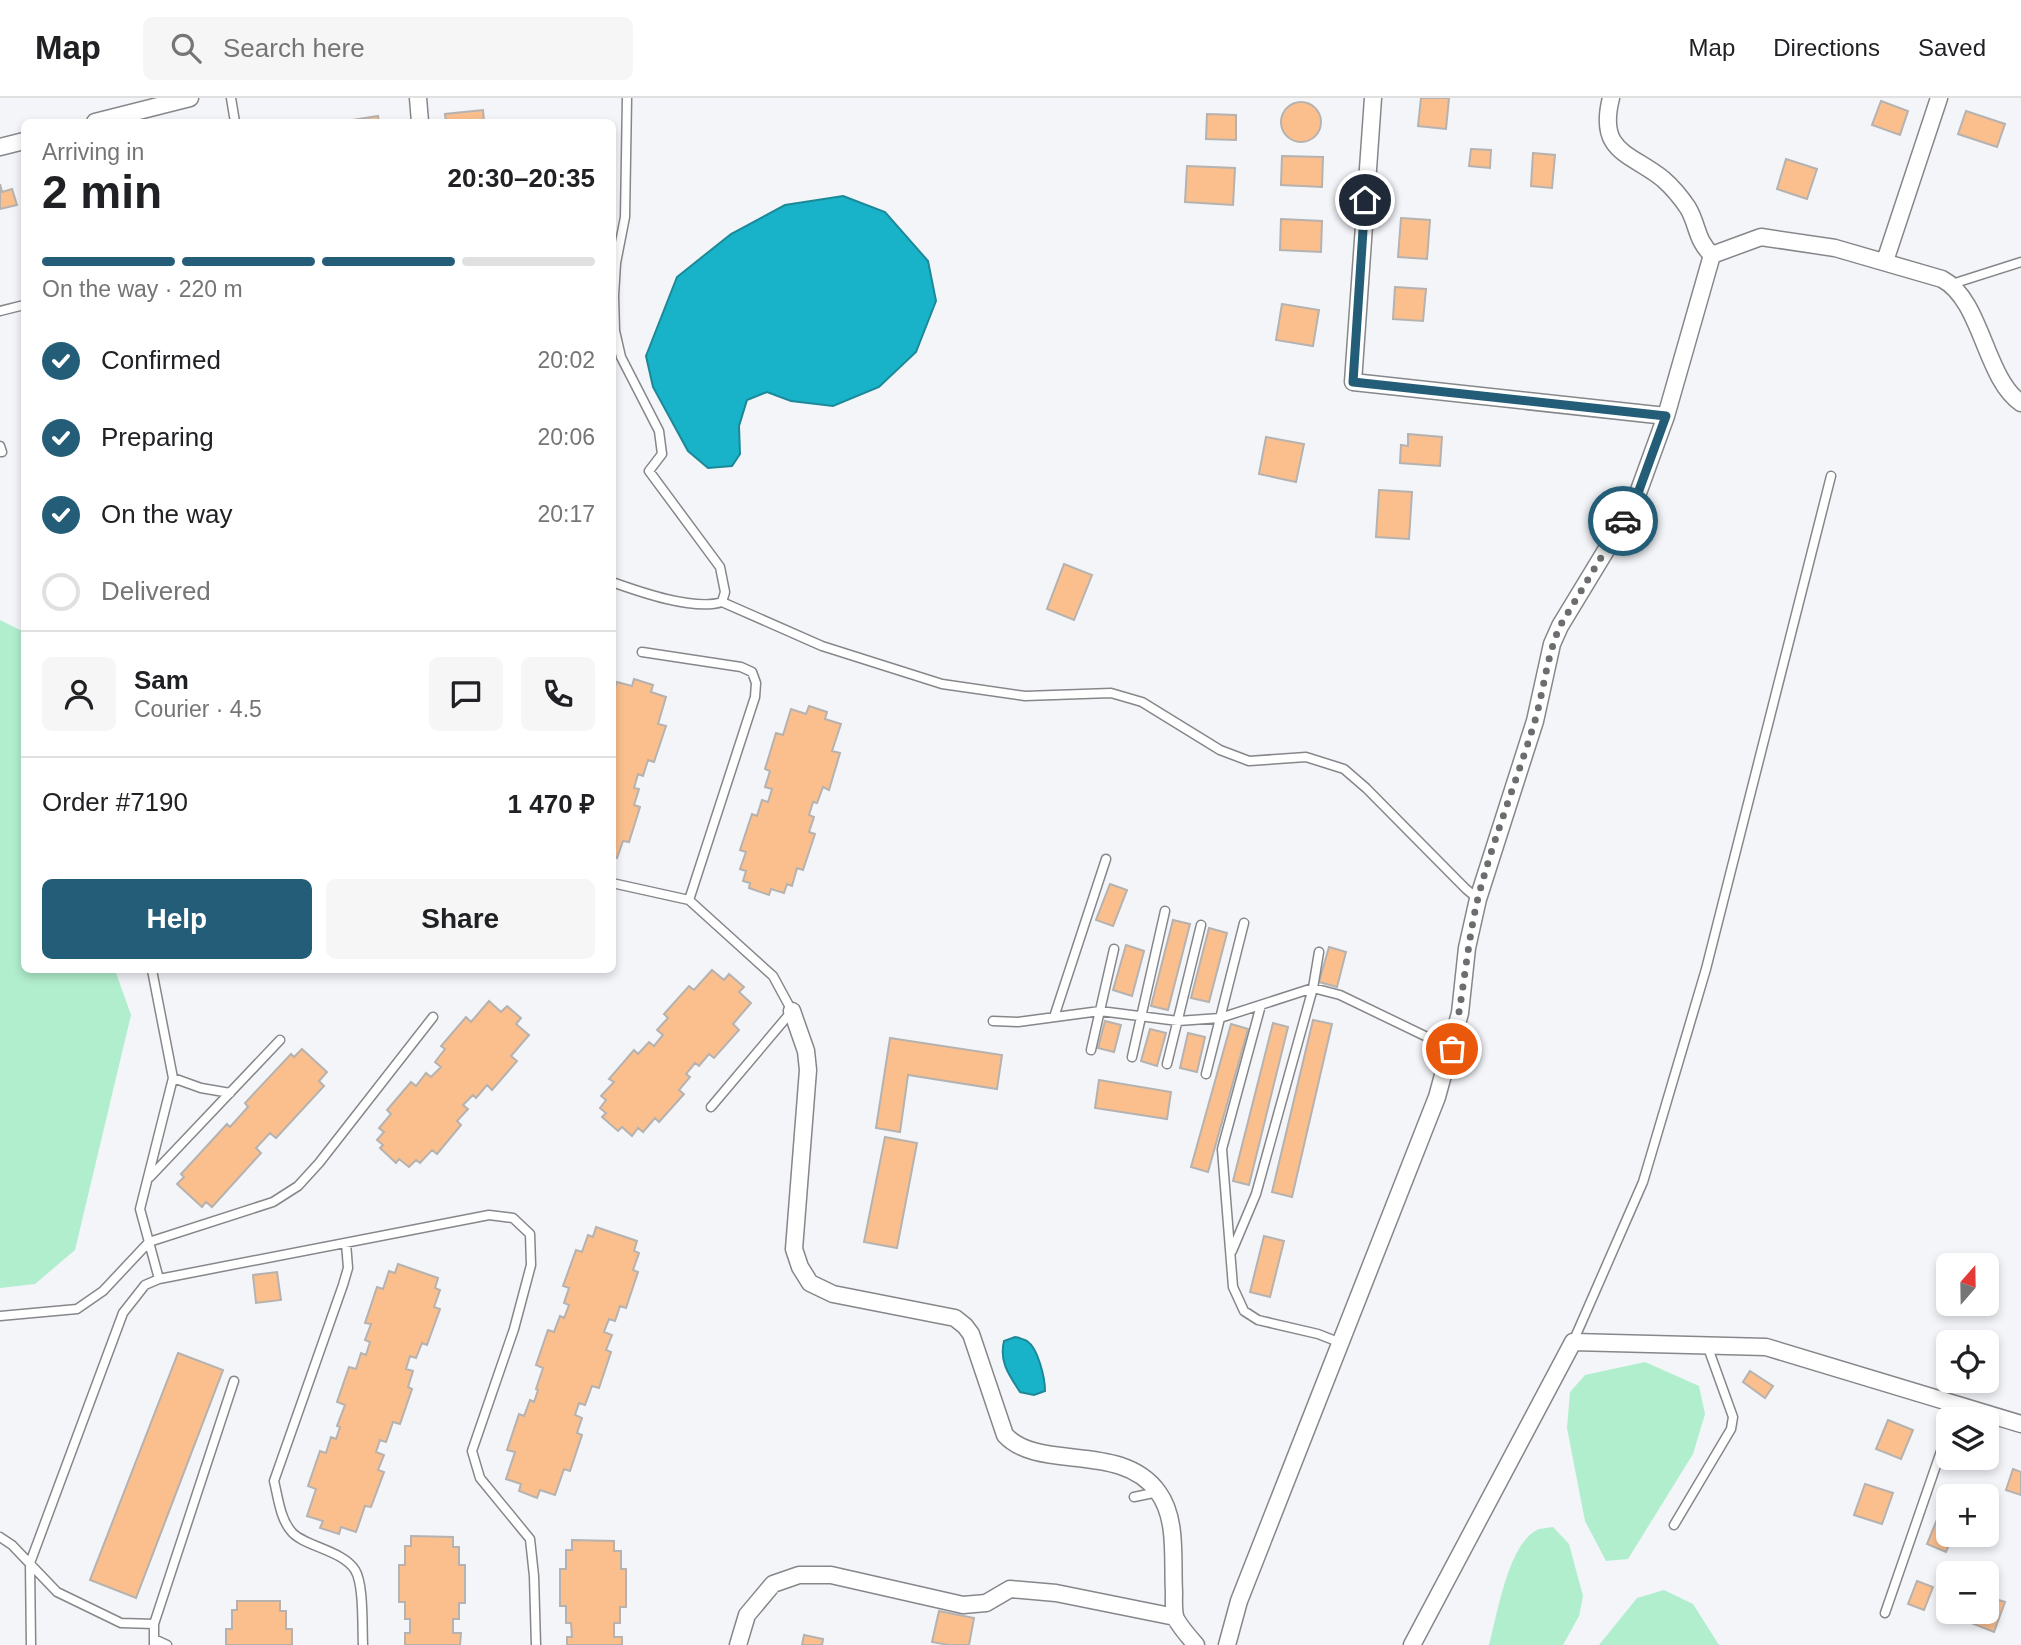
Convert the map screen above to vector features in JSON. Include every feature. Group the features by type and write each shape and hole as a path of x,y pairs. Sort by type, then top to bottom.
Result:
{"street":[{"path":"107,119 190,98"},
{"path":"418,98 420,119"},
{"path":"1373,98 1353,382 1666,416"},
{"path":"1611,98 1608,109 1610,135 1615,144 1621,153 1664,180 1672,189 1689,209 1702,246 1712,255"},
{"path":"1885,261 1939,98"},
{"path":"0,147 21,142"},
{"path":"1712,255 1761,237 1835,248 1885,261 1952,284 1962,297 2013,398 2021,403"},
{"path":"1227,1645 1239,1601 1437,1097 1460,1013 1467,948 1478,899 1535,721 1552,644 1560,626 1634,504 1666,416 1712,255"},
{"path":"792,1011 806,1051 808,1070 794,1249 800,1267 810,1283 833,1294 956,1318 971,1334 1005,1435 1012,1442 1028,1450 1109,1462 1141,1476 1158,1492 1171,1518 1175,1617 1195,1645"},
{"path":"1412,1645 1573,1342 1766,1347 1940,1407"},
{"path":"1999,1419 2021,1423"},
{"path":"738,1645 747,1615 773,1584 799,1575 831,1575 963,1605 986,1603 1010,1589 1056,1592 1175,1617"}],"lane":[{"path":"231,98 234,119"},
{"path":"616,263 625,217 627,98"},
{"path":"1952,284 2021,262"},
{"path":"0,311 21,306"},
{"path":"616,335 621,357 659,431 662,454 649,471 720,567 725,592 722,603"},
{"path":"1573,1342 1647,1169 1706,969 1831,476"},
{"path":"616,583 645,593 697,604 710,606 722,603 822,646 942,684 1025,696 1111,693 1142,702 1220,750 1249,761 1306,757 1344,769 1478,899"},
{"path":"642,652 741,667 752,672 756,683 755,697 689,900"},
{"path":"1054,1017 1106,859"},
{"path":"616,884 689,900 773,976 792,1011 711,1107"},
{"path":"1132,1057 1165,911"},
{"path":"1206,1074 1244,923"},
{"path":"1167,1064 1201,925"},
{"path":"1091,1050 1114,949"},
{"path":"1231,1252 1256,1194 1313,988 1319,952"},
{"path":"153,973 173,1078 139,1209 159,1279"},
{"path":"993,1021 1018,1022 1100,1011 1178,1021 1220,1018 1313,988 1340,995 1452,1049"},
{"path":"1261,1005 1222,1149 1233,1287 1244,1311 1258,1320 1318,1334 1342,1343"},
{"path":"0,1316 78,1309 103,1291 149,1242 273,1202 298,1186 433,1017"},
{"path":"148,1179 280,1040"},
{"path":"173,1078 201,1088 230,1093"},
{"path":"31,1645 30,1563 123,1314 145,1286 159,1279 489,1215 513,1218 530,1234 531,1265 514,1329 472,1451 480,1478 530,1539 536,1645"},
{"path":"346,1243 348,1268 343,1285 274,1481 281,1510 292,1533 341,1558 355,1571 361,1595 363,1645"},
{"path":"1674,1525 1731,1429 1733,1417 1707,1345"},
{"path":"167,1645 154,1642 154,1625 234,1381"},
{"path":"1885,1613 1936,1466"},
{"path":"1134,1497 1158,1492"},
{"path":"0,1537 12,1545 57,1592 121,1623 154,1625"}],"green space":[{"path":"0,620 21,630 21,973 116,973 131,1015 75,1250 35,1284 0,1288"},
{"path":"1645,1362 1699,1386 1705,1414 1693,1454 1628,1559 1606,1561 1585,1521 1567,1428 1570,1392 1585,1375"},
{"path":"1553,1527 1569,1544 1583,1596 1579,1616 1563,1645 1489,1645 1505,1582 1518,1550 1537,1530"},
{"path":"1664,1590 1693,1604 1719,1645 1599,1645 1637,1598"}],"water":[{"path":"843,196 885,212 928,261 936,301 916,352 879,387 833,406 791,401 767,392 747,400 739,426 740,454 732,466 708,468 688,451 653,387 646,356 677,277 731,234 785,205"},
{"path":"1015,1337 1027,1341 1038,1356 1045,1391 1034,1395 1020,1392 1009,1374 1004,1362 1004,1341"}],"building":[{"path":"1421,98 1449,98 1446,129 1418,126"},
{"path":"1881,101 1908,111 1900,135 1872,125"},
{"path":"1301,102 1315,108 1321,122 1315,136 1301,142 1287,136 1281,122 1287,108"},
{"path":"483,110 484,119 446,119 445,114"},
{"path":"1966,111 2005,124 1997,147 1958,134"},
{"path":"1207,114 1236,115 1236,140 1206,139"},
{"path":"1471,149 1491,150 1490,168 1469,166"},
{"path":"1533,153 1555,155 1552,188 1531,186"},
{"path":"1282,156 1323,157 1322,187 1281,185"},
{"path":"1786,159 1817,169 1807,199 1777,189"},
{"path":"1187,166 1235,168 1233,205 1185,202"},
{"path":"0,184 2,192 12,189 17,205 0,209"},
{"path":"1401,218 1430,220 1427,259 1398,257"},
{"path":"1281,219 1322,221 1321,252 1280,250"},
{"path":"1395,287 1426,289 1423,321 1393,319"},
{"path":"1282,304 1319,310 1313,346 1276,340"},
{"path":"1408,434 1442,437 1440,466 1400,463 1401,445 1408,446"},
{"path":"1266,437 1304,444 1296,482 1259,474"},
{"path":"1379,490 1412,492 1409,539 1376,537"},
{"path":"1064,564 1092,575 1074,620 1047,609"},
{"path":"634,679 653,685 651,692 666,697 658,724 666,726 654,762 648,760 643,776 638,774 634,788 639,789 634,805 640,807 629,842 623,841 617,858 616,685 617,682 632,686"},
{"path":"809,706 827,712 825,719 841,724 832,751 840,753 829,790 823,787 817,803 813,802 809,815 814,817 809,832 815,834 803,870 797,868 792,886 787,884 784,893 771,889 769,895 749,888 750,883 743,881 746,871 740,869 746,852 740,850 752,814 757,816 762,800 768,802 772,789 765,787 770,771 765,769 776,733 783,735 791,709 806,714"},
{"path":"1110,884 1127,890 1113,926 1096,920"},
{"path":"1173,920 1190,924 1168,1010 1151,1006"},
{"path":"1209,928 1227,933 1209,1002 1191,998"},
{"path":"1126,945 1144,951 1132,996 1113,990"},
{"path":"1329,947 1346,952 1337,987 1319,982"},
{"path":"712,970 724,980 729,974 744,987 739,992 751,1003 733,1024 739,1030 714,1058 709,1054 699,1066 695,1063 686,1074 690,1077 679,1090 684,1094 659,1122 655,1118 643,1132 638,1128 632,1136 622,1127 618,1131 602,1117 606,1113 600,1108 606,1100 601,1096 614,1082 609,1079 634,1050 638,1054 649,1042 654,1046 663,1035 657,1030 668,1018 664,1014 689,986 694,990"},
{"path":"489,1001 501,1012 507,1006 521,1018 516,1024 529,1035 511,1056 517,1061 492,1090 487,1085 476,1098 473,1095 463,1105 468,1109 457,1121 461,1125 437,1154 432,1150 420,1163 416,1160 409,1167 399,1159 396,1163 380,1148 383,1145 377,1140 384,1132 379,1128 391,1114 387,1110 411,1082 416,1086 426,1073 431,1077 441,1067 435,1062 445,1049 441,1046 466,1017 471,1022"},
{"path":"1313,1020 1332,1024 1292,1197 1272,1192"},
{"path":"1105,1021 1121,1025 1114,1052 1098,1048"},
{"path":"1273,1023 1288,1027 1249,1185 1233,1181"},
{"path":"1231,1024 1248,1029 1208,1172 1191,1167"},
{"path":"1150,1029 1166,1033 1157,1066 1141,1061"},
{"path":"1188,1033 1205,1037 1197,1072 1180,1068"},
{"path":"890,1038 1002,1055 997,1089 908,1075 900,1132 876,1128"},
{"path":"302,1049 327,1072 319,1081 324,1086 276,1138 270,1133 256,1148 261,1153 212,1207 206,1202 202,1207 177,1184 184,1177 181,1174 227,1124 230,1127 248,1107 245,1103 291,1054 294,1057"},
{"path":"1099,1080 1171,1092 1167,1119 1095,1108"},
{"path":"885,1137 917,1143 897,1248 864,1242"},
{"path":"596,1227 637,1241 634,1251 639,1253 633,1270 638,1272 626,1308 620,1306 615,1321 609,1319 604,1332 612,1335 606,1350 611,1352 599,1388 592,1386 585,1405 579,1403 575,1415 582,1418 577,1433 582,1435 570,1471 564,1469 555,1495 540,1490 537,1498 519,1491 521,1484 506,1479 515,1452 507,1450 519,1414 524,1416 530,1400 534,1402 543,1368 536,1365 548,1330 554,1332 560,1316 564,1318 569,1305 564,1303 569,1288 563,1286 576,1250 582,1252 588,1235 593,1237"},
{"path":"1264,1236 1284,1241 1270,1297 1250,1292"},
{"path":"398,1264 438,1278 435,1288 440,1290 434,1307 440,1309 427,1345 422,1343 416,1358 410,1356 406,1369 413,1371 408,1387 412,1389 400,1424 393,1422 386,1442 380,1440 376,1452 384,1455 378,1470 384,1472 371,1507 365,1506 356,1532 341,1527 339,1534 320,1528 323,1521 307,1516 316,1489 308,1486 320,1451 326,1453 331,1437 336,1439 340,1427 337,1426 345,1405 337,1402 349,1367 356,1369 361,1353 366,1355 370,1342 365,1340 371,1324 365,1323 377,1287 383,1289 389,1271 395,1273"},
{"path":"277,1272 281,1300 256,1303 253,1275"},
{"path":"178,1353 223,1370 136,1598 90,1580"},
{"path":"1750,1371 1773,1386 1765,1398 1743,1382"},
{"path":"1888,1420 1913,1430 1901,1459 1876,1449"},
{"path":"2013,1469 2021,1472 2021,1495 2006,1490"},
{"path":"1865,1484 1893,1493 1882,1524 1854,1515"},
{"path":"1936,1522 1936,1547 1948,1547 1946,1552 1927,1544"},
{"path":"411,1536 453,1537 453,1547 459,1547 459,1565 465,1565 465,1603 459,1603 459,1619 453,1619 453,1633 461,1633 460,1645 405,1645 405,1633 410,1633 410,1619 405,1619 405,1602 399,1602 399,1565 405,1565 405,1546 411,1546"},
{"path":"572,1540 614,1541 614,1551 621,1551 621,1569 626,1569 626,1607 620,1607 620,1623 614,1623 614,1637 622,1637 622,1645 567,1645 567,1637 572,1637 571,1623 566,1623 566,1606 560,1606 560,1569 566,1569 566,1550 572,1550"},
{"path":"1917,1581 1933,1587 1924,1610 1908,1604"},
{"path":"1999,1600 2005,1602 1999,1618"},
{"path":"237,1601 280,1601 280,1611 286,1611 286,1629 292,1629 292,1645 226,1645 226,1629 232,1629 232,1610 237,1610"},
{"path":"939,1611 974,1618 969,1645 932,1642"},
{"path":"1974,1624 1997,1624 1994,1632"},
{"path":"804,1635 823,1639 822,1645 802,1645"}],"way so far":[{"path":"1452,1049 1460,1013 1467,948 1478,899 1535,721 1552,644 1623,521"}],"route":[{"path":"1365,200 1353,382 1666,416 1634,504 1623,521"}]}
